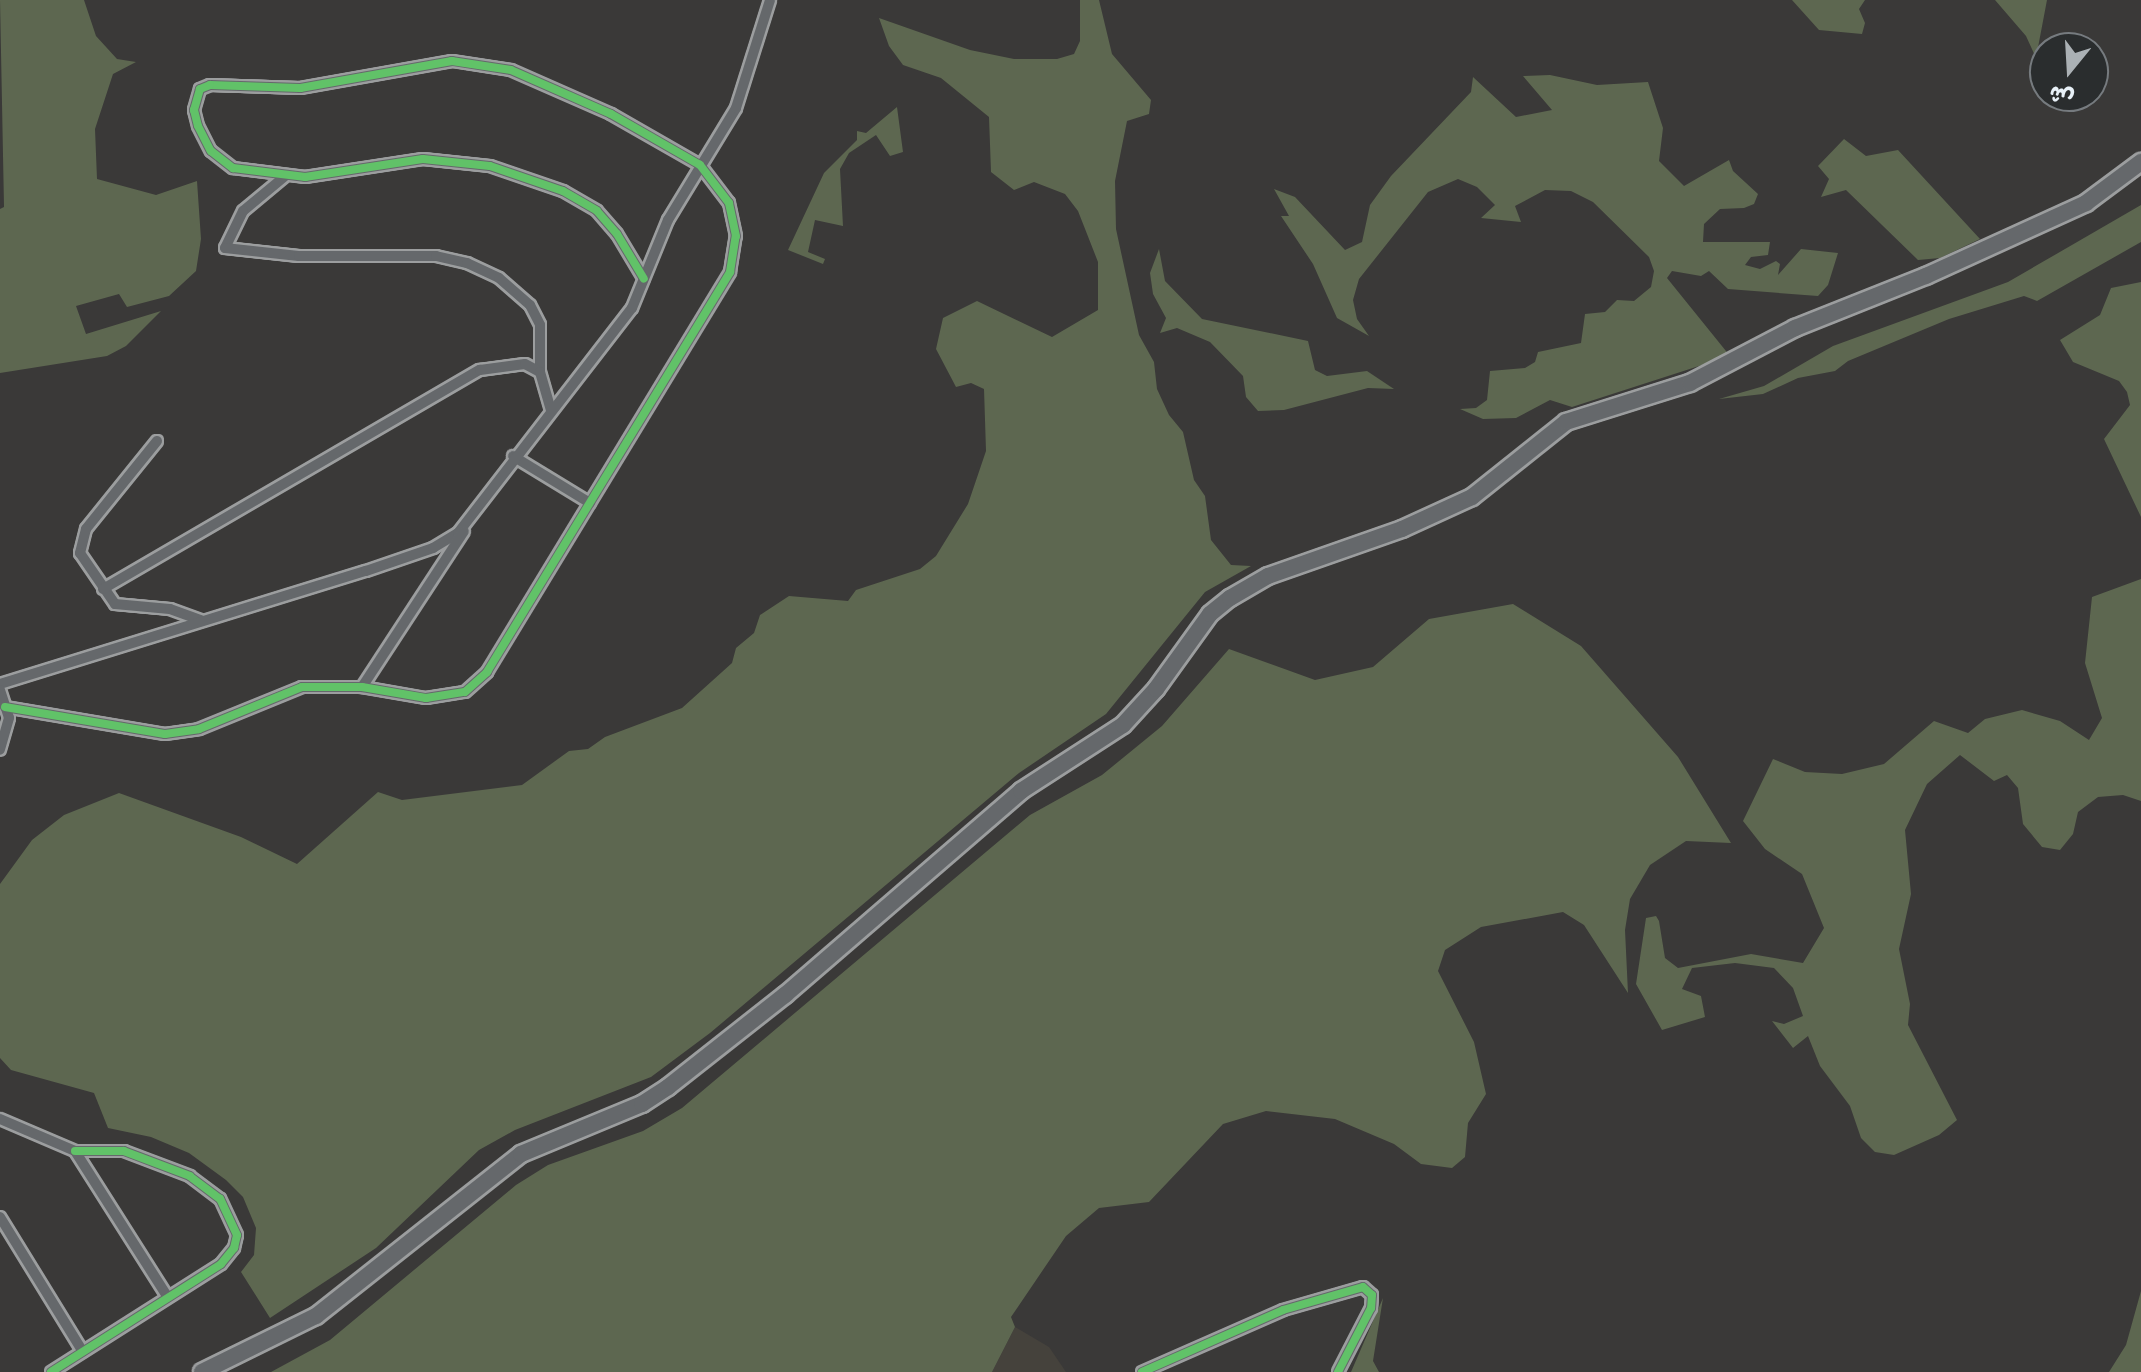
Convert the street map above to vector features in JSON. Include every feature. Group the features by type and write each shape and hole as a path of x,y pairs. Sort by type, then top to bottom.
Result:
{"main road":[{"path":"202,1372 316,1316 521,1154 642,1104 668,1087 785,995 1021,791 1123,725 1156,689 1210,614 1230,598 1268,576 1402,529 1472,497 1566,422 1703,377 1795,328 1926,276 2086,203 2141,162"}],"street":[{"path":"362,687 513,456 610,340 644,279 668,220 736,108 770,0"},
{"path":"5,707 128,731 183,733 282,692 321,685 362,687 441,698 465,692 482,680 730,272 736,236 729,203 700,165 611,114 511,70 452,61 300,88 210,85 200,89 194,110 211,151 233,168 284,177 331,175 423,159 490,166 563,191 597,211 617,234 644,279"},
{"path":"284,177 243,211 225,248 299,256 436,256 467,263 499,278 530,305 540,325 540,372 551,410"},
{"path":"103,589 468,374 512,364 540,372"},
{"path":"157,441 80,540 83,559 103,589 126,608 170,609 203,620"},
{"path":"513,456 590,503"},
{"path":"0,684 433,548 472,518"},
{"path":"0,690 9,729 0,750"},
{"path":"0,1119 75,1151 124,1151 164,1163 208,1187 230,1215 237,1235 227,1259 51,1372"},
{"path":"75,1151 167,1296"},
{"path":"0,1217 83,1352"},
{"path":"1142,1372 1283,1310 1363,1287 1372,1295 1371,1308 1338,1372"}],"shaded area":[{"path":"1015,1327 1049,1347 1066,1372 992,1372"}],"green space":[{"path":"0,0 84,0 96,36 117,59 136,62 113,74 95,129 97,179 156,195 197,181 201,239 196,271 169,296 127,307 119,294 76,306 86,334 161,311 126,346 107,356 0,373 0,209 4,207"},
{"path":"1080,0 1099,0 1112,54 1151,100 1149,114 1127,121 1115,181 1116,229 1139,335 1154,362 1157,389 1169,415 1183,432 1194,480 1205,496 1211,540 1231,565 1251,566 1205,592 1106,714 1019,773 710,1033 651,1077 515,1130 479,1150 376,1248 270,1318 241,1272 254,1255 256,1228 243,1197 226,1180 189,1153 151,1137 108,1128 94,1093 11,1070 0,1058 0,884 32,840 64,815 119,793 241,837 297,864 378,792 402,800 522,785 569,751 588,749 605,737 682,708 732,663 736,648 754,633 760,615 789,596 848,601 856,590 920,569 936,556 968,504 986,451 984,389 971,383 956,387 936,349 943,318 977,301 1052,337 1098,310 1098,262 1078,211 1065,194 1034,182 1014,190 991,172 989,117 941,78 903,65 889,46 879,18 970,50 1014,59 1057,59 1074,54 1080,41"},
{"path":"1792,0 1865,0 1859,9 1865,23 1862,34 1819,30"},
{"path":"1995,0 2047,0 2041,32 2029,32 2029,43"},
{"path":"1550,75 1597,85 1648,82 1663,128 1659,161 1684,186 1729,160 1733,171 1758,194 1754,204 1744,208 1720,209 1704,224 1703,242 1770,242 1768,255 1751,257 1745,265 1760,269 1776,261 1780,264 1778,275 1801,249 1838,253 1828,285 1818,296 1728,289 1709,271 1701,276 1672,271 1667,278 1730,356 1572,407 1550,400 1516,418 1483,419 1460,409 1476,408 1487,400 1490,371 1525,368 1535,362 1538,352 1581,343 1585,314 1605,312 1617,300 1634,301 1651,287 1654,271 1649,257 1593,202 1571,191 1545,190 1515,206 1521,222 1481,218 1495,205 1477,187 1458,179 1428,192 1359,279 1353,300 1357,319 1369,336 1337,318 1313,264 1281,216 1289,216 1274,189 1295,197 1345,250 1362,242 1370,205 1391,176 1471,92 1473,77 1516,117 1552,110 1523,76"},
{"path":"897,107 903,152 890,156 876,135 849,153 840,169 843,226 815,220 808,252 825,259 823,264 788,250 824,173 857,140 857,131 866,133"},
{"path":"1844,139 1866,156 1898,150 1980,239 1940,258 1918,260 1846,190 1821,197 1829,179 1818,166"},
{"path":"2141,205 2141,242 2037,301 2024,296 1949,319 1848,361 1835,371 1798,378 1763,394 1719,399 1764,386 1833,346 2008,282"},
{"path":"1159,249 1165,281 1202,319 1308,341 1315,370 1327,376 1367,371 1394,389 1368,388 1284,410 1258,411 1246,397 1243,376 1210,342 1177,328 1160,333 1166,318 1153,294 1150,273"},
{"path":"2141,282 2141,517 2104,439 2130,405 2127,392 2119,381 2073,362 2060,340 2100,315 2111,288"},
{"path":"2141,579 2141,801 2123,795 2098,797 2078,812 2073,834 2060,850 2042,847 2023,824 2018,788 2007,775 1994,781 1960,755 1927,784 1905,830 1911,894 1899,949 1910,1004 1908,1025 1957,1120 1939,1135 1894,1155 1875,1152 1861,1138 1850,1106 1820,1066 1808,1036 1793,1048 1772,1021 1784,1024 1803,1016 1793,988 1774,968 1735,963 1692,968 1682,989 1701,996 1705,1017 1662,1030 1636,984 1646,918 1656,916 1665,958 1678,968 1751,954 1803,963 1824,928 1802,874 1765,849 1743,821 1773,759 1805,772 1842,774 1884,764 1934,721 1968,733 1985,719 2022,710 2060,721 2089,740 2102,718 2085,663 2092,597"},
{"path":"1513,604 1581,646 1678,757 1731,843 1686,841 1650,865 1630,899 1625,930 1628,993 1584,925 1563,912 1481,927 1445,950 1438,971 1474,1042 1486,1094 1468,1123 1465,1157 1452,1168 1421,1164 1394,1144 1335,1119 1266,1111 1223,1124 1149,1202 1099,1208 1066,1236 1011,1317 1015,1327 992,1372 271,1372 330,1340 516,1185 548,1165 643,1131 682,1108 1030,815 1102,775 1162,726 1229,649 1315,680 1373,667 1429,619"},
{"path":"2141,1291 2141,1372 2109,1372 2126,1345"},
{"path":"1383,1298 1373,1361 1379,1372 1351,1372"}],"cycle path":[{"path":"5,707 165,734 199,729 302,687 362,687 426,698 465,692 487,672 730,272 736,236 729,203 700,165 611,114 511,70 452,61 300,88 210,85 200,89 194,110 198,126 211,151 233,168 305,177 423,159 490,166 563,191 597,211 617,234 644,279"},
{"path":"51,1372 221,1264 234,1248 237,1235 220,1199 190,1176 124,1151 75,1151"},
{"path":"1142,1372 1283,1310 1363,1287 1372,1295 1371,1308 1338,1372"}]}
